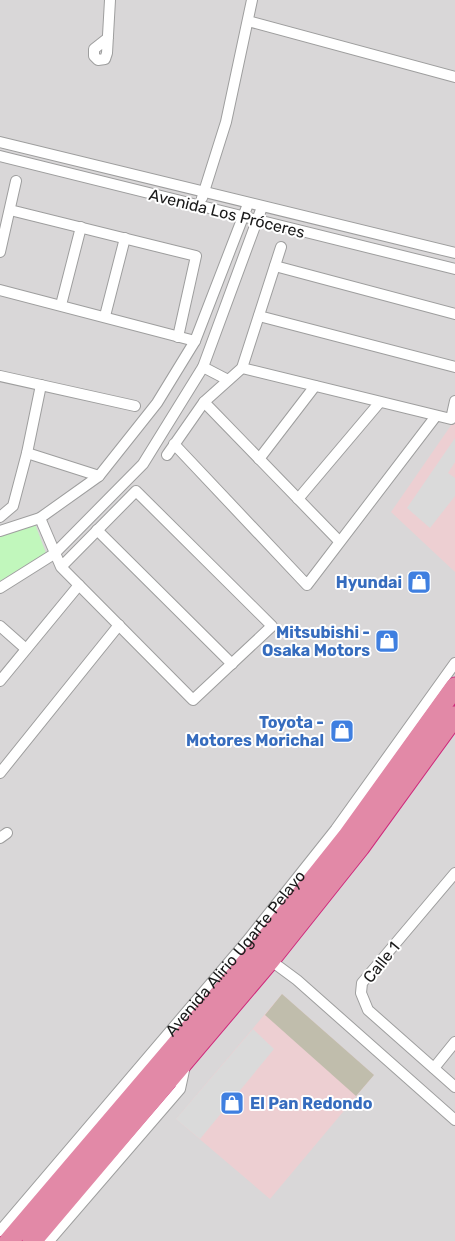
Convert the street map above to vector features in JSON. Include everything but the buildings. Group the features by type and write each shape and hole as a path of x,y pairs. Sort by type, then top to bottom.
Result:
{"highway":[{"name":"Avenida Alirio Ugarte Pelayo","path":"10,1241 257,950 347,837 455,687"},
{"name":"Avenida Alirio Ugarte Pelayo","path":"32,1241 270,960 360,847 455,716"},
{"path":"50,1239 51,1219"}],"street":[{"path":"108,38 110,0"},
{"path":"200,206 226,122 252,0"},
{"path":"248,21 455,77"},
{"name":"Avenida Los Próceres","path":"0,142 455,253"},
{"name":"Avenida Los Próceres","path":"0,156 258,222 455,269"},
{"path":"0,252 16,181"},
{"path":"0,531 40,518 99,476 158,403 195,341 248,204"},
{"path":"0,588 54,554 143,464 203,366 262,207"},
{"path":"10,210 196,256 178,337"},
{"path":"61,305 81,228"},
{"path":"105,316 124,238"},
{"path":"167,455 204,402 242,368 281,247"},
{"path":"275,266 455,314"},
{"path":"0,290 195,341"},
{"path":"259,316 455,367"},
{"path":"203,366 228,380"},
{"path":"242,368 451,419 455,401"},
{"path":"0,376 135,406"},
{"path":"0,518 13,506 27,453 41,385"},
{"path":"259,460 316,386"},
{"path":"204,402 339,541"},
{"path":"298,500 380,402"},
{"path":"174,444 307,585 436,416"},
{"path":"27,453 99,476"},
{"path":"40,518 61,567 193,700 272,626 136,491 61,567"},
{"path":"98,530 232,664"},
{"path":"0,681 79,585"},
{"path":"0,773 119,625"},
{"path":"0,626 26,649"},
{"name":"Avenida Alirio Ugarte Pelayo","path":"0,1231 265,918 336,829 455,663"},
{"name":"Calle 1","path":"434,1068 368,1010 362,999 361,986 455,874"},
{"path":"270,960 297,980 455,1120"},
{"path":"455,1042 434,1068 455,1087"},
{"name":"Avenida Alirio Ugarte Pelayo","path":"50,1239 180,1089 186,1060"}],"shaded area":[{"path":"0,0 455,0 455,1241 0,1241"},
{"path":"455,422 455,572 391,512"},
{"path":"455,438 455,462 448,473 455,478 455,496 430,528 407,508"},
{"path":"282,994 374,1075 270,1199 176,1119"},
{"path":"282,994 374,1075 356,1096 265,1015"},
{"path":"253,1029 274,1049 200,1139 176,1119"}],"green space":[{"path":"35,524 46,553 0,581 0,536"}],"place":[{"name":"Hyundai","path":"419,582"},
{"name":"Mitsubishi - Osaka Motors","path":"387,641"},
{"name":"Toyota - Motores Morichal","path":"342,731"},
{"name":"El Pan Redondo","path":"232,1103"}]}
